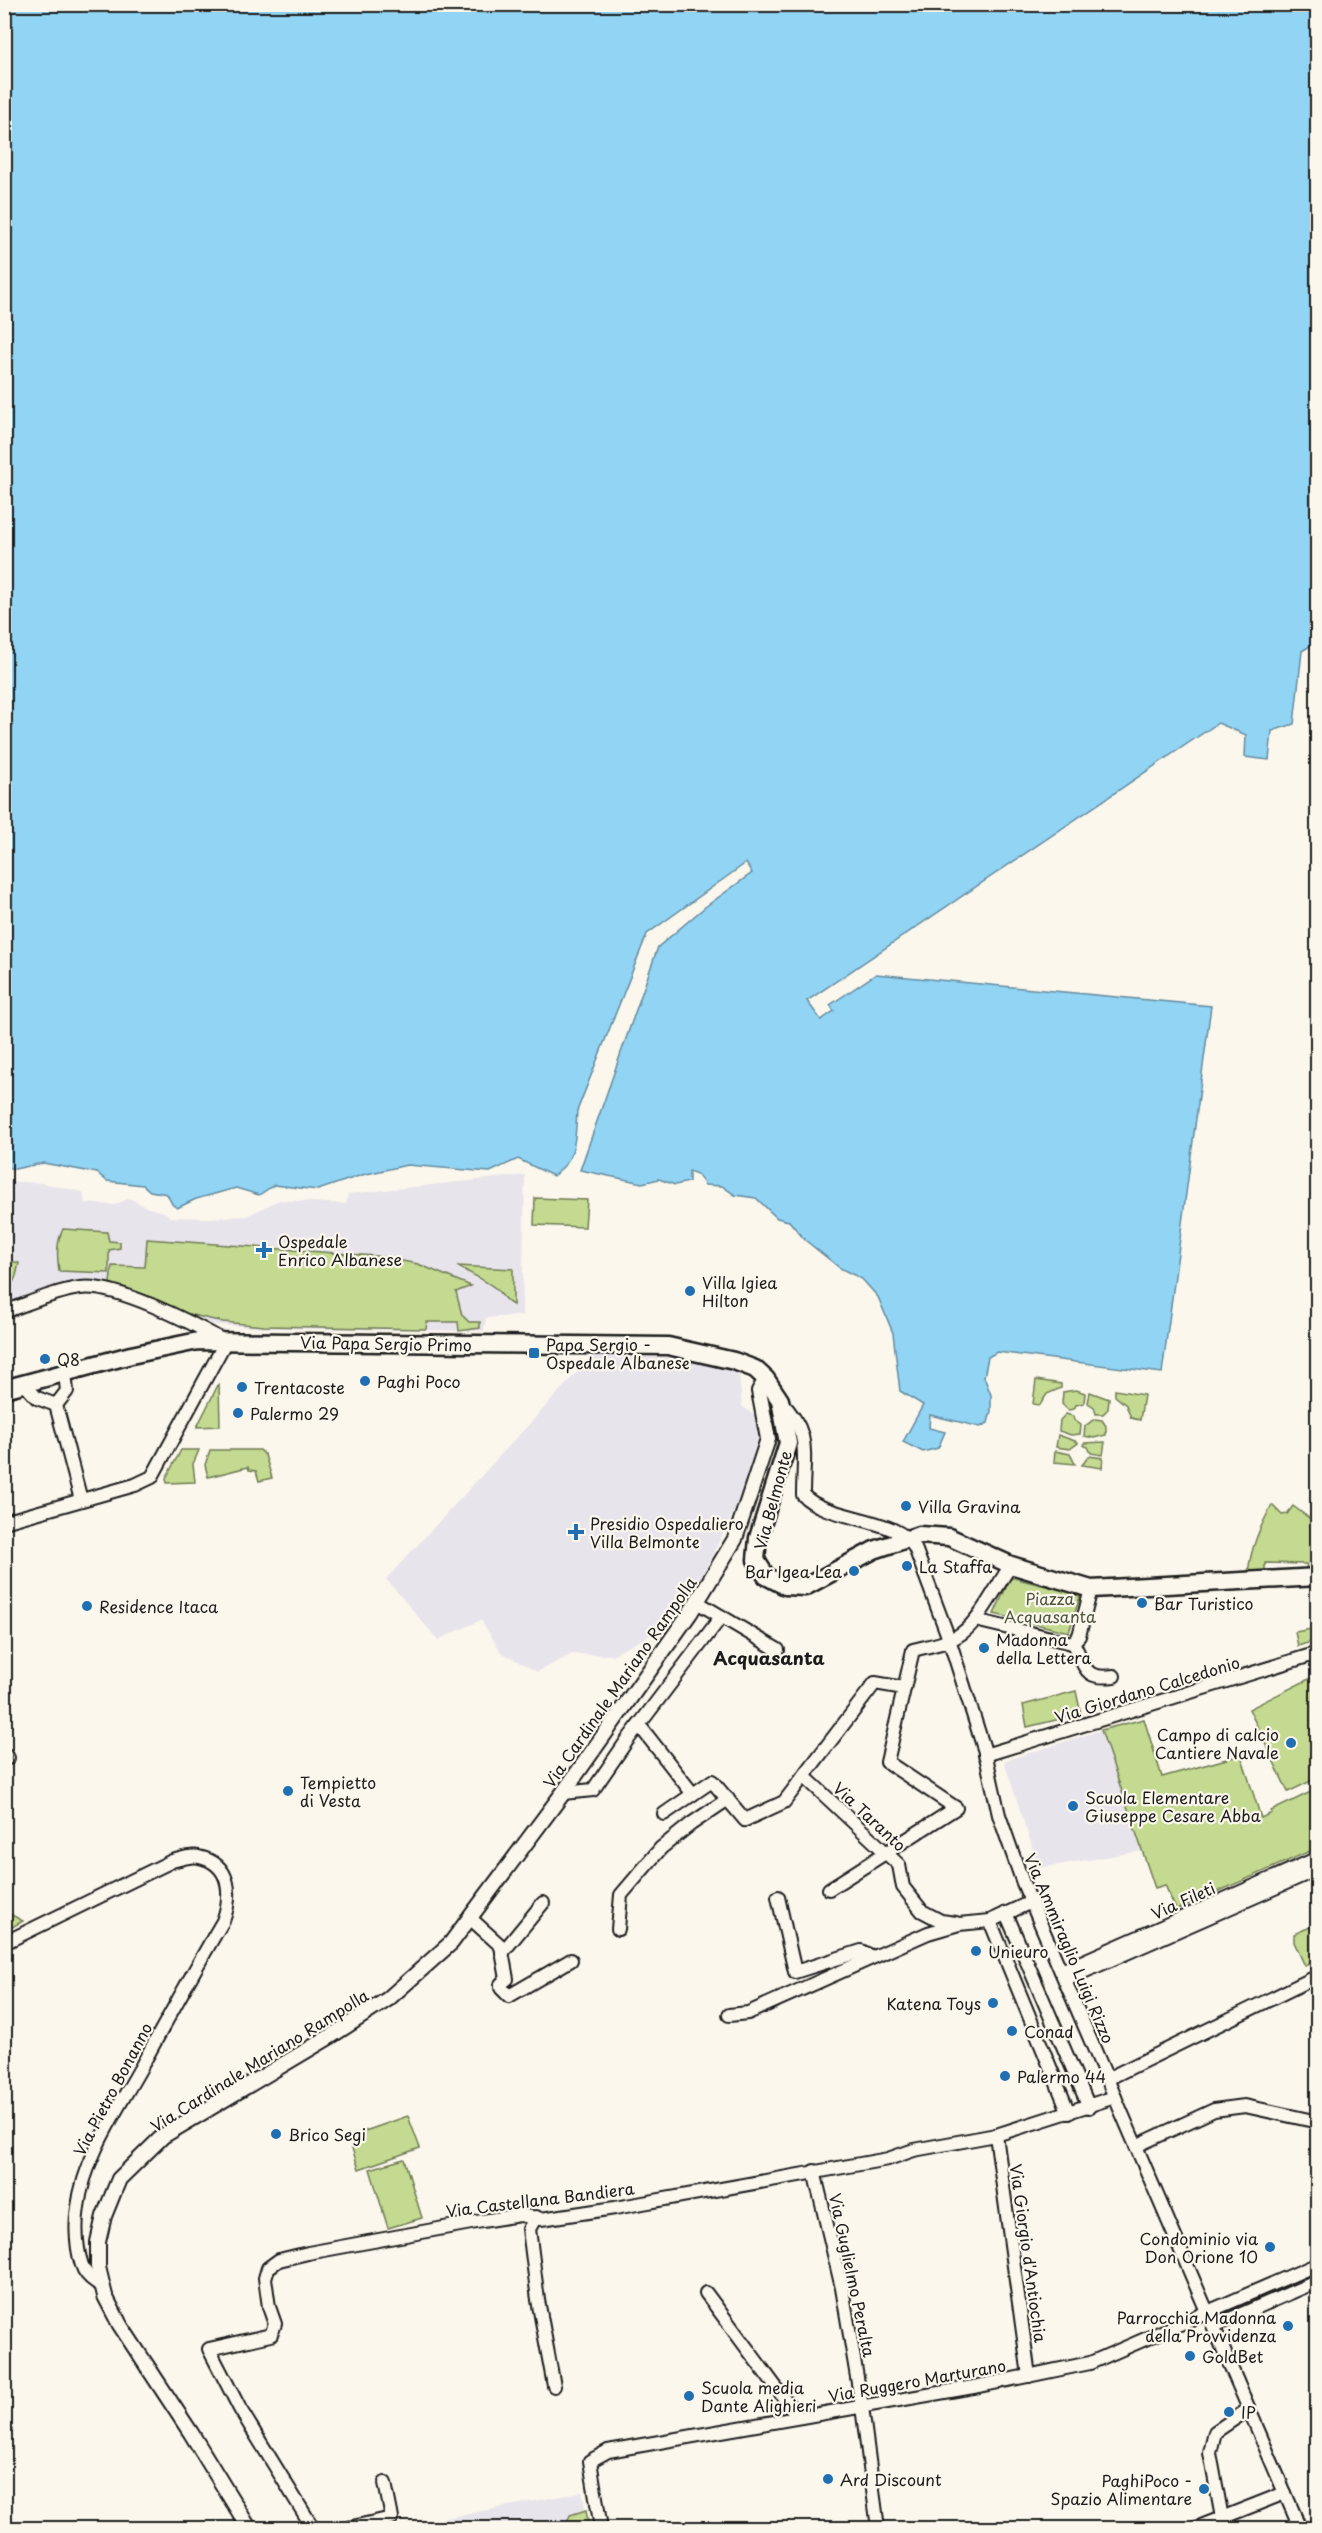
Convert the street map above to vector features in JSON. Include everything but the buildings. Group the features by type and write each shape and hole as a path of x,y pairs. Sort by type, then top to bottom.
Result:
{"main road":[{"name":"Via Papa Sergio Primo","path":"4,1389 131,1354 198,1341 668,1346 734,1361 756,1369 766,1380"},
{"name":"Via Belmonte","path":"766,1380 780,1400 788,1443 758,1538 756,1560 766,1576 785,1586 805,1587 874,1550 907,1537 927,1534 949,1537 1011,1565 1091,1589 1317,1577"}],"street":[{"path":"4,1312 80,1288 106,1289 202,1328 225,1341 152,1477 135,1485 4,1522"},
{"path":"56,1405 67,1391 65,1373"},
{"name":"Via Cardinale Mariano Rampolla","path":"101,2286 98,2267 100,2233 104,2216 119,2179 163,2136 331,2036 388,2000 417,1976 451,1943 563,1792 697,1602 735,1539 768,1439 759,1391 766,1380"},
{"path":"24,1384 37,1398 56,1405"},
{"path":"780,1400 796,1417 803,1435 803,1495 810,1503 907,1537"},
{"path":"56,1405 81,1500"},
{"name":"Via Ammiraglio Luigi Rizzo","path":"907,1537 922,1564 949,1640 985,1755 999,1815 1031,1902 1300,2529"},
{"path":"829,1889 956,1808 887,1762 913,1650 949,1640 963,1633 975,1620 1011,1565"},
{"path":"975,1620 1059,1641 1073,1642 1079,1636 1091,1589"},
{"path":"697,1602 778,1650"},
{"path":"563,1792 593,1790 721,1617"},
{"path":"1073,1642 1087,1672 1097,1678 1114,1676"},
{"name":"Via Giordano Calcedonio","path":"985,1755 1317,1653"},
{"path":"664,1814 712,1781 745,1820 784,1802 805,1778 864,1694 875,1683 904,1688"},
{"path":"639,1725 693,1794"},
{"name":"Via Taranto","path":"805,1778 898,1865 903,1887 922,1911 940,1921 959,1924"},
{"path":"618,1929 621,1895 661,1848 728,1799"},
{"name":"Via Pietro Bonanno","path":"4,1943 172,1861 186,1857 199,1857 217,1865 225,1875 229,1888 229,1905 223,1921 92,2157 78,2206 77,2229 84,2270 101,2286 120,2325 249,2529"},
{"name":"Via Fileti","path":"1063,1975 1317,1858"},
{"name":"Via Fileti","path":"1063,1975 1317,1869"},
{"path":"778,1897 795,1972 861,1951 873,1957"},
{"path":"729,2015 748,2013 928,1933 959,1924 990,1921 1031,1902"},
{"path":"502,1953 543,1903"},
{"path":"1006,1913 1089,2107"},
{"path":"470,1918 501,1946 507,1980 501,1984 501,1988 509,1996 571,1960"},
{"path":"990,1921 1069,2113"},
{"path":"1107,2079 1317,1976"},
{"name":"Via Castellana Bandiera","path":"313,2529 240,2409 209,2349 271,2335 275,2324 269,2307 265,2278 268,2268 279,2260 482,2221 520,2215 541,2218 615,2208 888,2159 914,2150 996,2135 1115,2097"},
{"path":"1136,2146 1214,2110 1245,2106 1317,2122"},
{"name":"Via Giorgio d'Antiochia","path":"996,2135 1029,2376"},
{"name":"Via Guglielmo Peralta","path":"814,2171 842,2288 862,2407 878,2529"},
{"path":"536,2217 529,2229 538,2300 554,2386"},
{"name":"Via Ruggero Marturano","path":"600,2529 590,2461 608,2451 862,2407 1090,2363 1317,2264"},
{"path":"1214,2326 1317,2281"},
{"path":"706,2293 798,2417"},
{"path":"1221,2523 1210,2453 1215,2432 1249,2409"},
{"path":"348,2529 392,2518 385,2483"},
{"path":"1196,2529 1221,2523 1285,2493"}],"shaded area":[{"name":"Ospedale Enrico Albanese","path":"525,1175 522,1315 486,1318 484,1331 216,1325 185,1317 101,1283 77,1284 5,1307 5,1181 42,1183 83,1192 85,1203 115,1205 129,1198 146,1207 164,1212 170,1217 206,1218 247,1216 279,1200 346,1204 348,1194"},
{"name":"Presidio Ospedaliero Villa Belmonte","path":"593,1355 687,1358 739,1373 742,1406 760,1420 760,1440 741,1497 706,1568 676,1622 612,1655 572,1654 537,1672 501,1652 481,1620 438,1640 386,1579"},
{"name":"Scuola Elementare Giuseppe Cesare Abba","path":"1101,1730 1142,1851 1039,1868 1004,1761"},
{"path":"582,2492 589,2528 416,2528 415,2524"}],"green space":[{"path":"535,1198 587,1200 585,1227 534,1225"},
{"path":"63,1229 107,1232 109,1241 120,1242 120,1248 109,1250 109,1273 59,1271 59,1239"},
{"path":"147,1239 376,1256 418,1264 471,1286 456,1292 462,1315 469,1322 480,1322 480,1328 459,1331 458,1322 427,1322 426,1329 264,1326 223,1322 188,1314 110,1283 112,1266 145,1267"},
{"path":"4,1259 19,1263 5,1300"},
{"path":"457,1266 513,1269 513,1305 507,1302 491,1285"},
{"path":"1036,1380 1061,1384 1061,1388 1047,1394 1040,1405 1033,1404"},
{"path":"219,1383 220,1426 197,1427"},
{"path":"1076,1390 1085,1393 1084,1403 1068,1410 1062,1404 1063,1392"},
{"path":"1115,1390 1144,1395 1140,1420 1131,1418 1126,1405 1115,1396"},
{"path":"1090,1392 1109,1399 1108,1409 1103,1414 1096,1414 1094,1407 1088,1403"},
{"path":"1066,1414 1073,1416 1074,1420 1081,1425 1080,1434 1071,1435 1059,1431 1060,1420"},
{"path":"1095,1419 1102,1420 1106,1426 1106,1435 1094,1438 1084,1436 1085,1426"},
{"path":"1058,1435 1078,1443 1070,1449 1056,1447"},
{"path":"1105,1442 1103,1455 1091,1453 1088,1447 1083,1445 1084,1443"},
{"path":"181,1450 199,1450 193,1464 195,1482 167,1483 166,1478"},
{"path":"210,1450 260,1450 265,1455 272,1478 259,1481 256,1471 249,1470 248,1467 208,1477 205,1465"},
{"path":"1055,1451 1070,1454 1075,1464 1054,1462"},
{"path":"1089,1456 1103,1458 1102,1468 1082,1465"},
{"path":"1272,1505 1282,1515 1287,1514 1293,1506 1317,1524 1317,1570 1307,1571 1306,1564 1265,1563 1265,1573 1248,1573 1251,1554"},
{"name":"Piazza Acquasanta","path":"1010,1579 1079,1594 1069,1632 994,1614"},
{"path":"1317,1628 1317,1640 1298,1646 1295,1632"},
{"name":"Campo di calcio Cantiere Navale","path":"1317,1675 1317,1778 1288,1792 1249,1709"},
{"path":"1076,1691 1081,1714 1027,1727 1023,1705"},
{"path":"1144,1719 1162,1777 1241,1755 1261,1818 1317,1789 1317,1848 1176,1910 1165,1885 1155,1888 1101,1730"},
{"path":"5,1915 12,1915 23,1921 5,1931"},
{"path":"1317,1924 1317,1960 1305,1966 1294,1942 1294,1934"},
{"path":"408,2116 420,2148 359,2169 348,2137"},
{"path":"404,2159 422,2218 388,2228 370,2169"},
{"path":"586,2510 589,2528 565,2528 570,2515"},
{"path":"437,2520 439,2528 416,2528 415,2524"}],"water":[{"path":"4,5 1317,5 1318,641 1302,651 1294,724 1272,731 1269,760 1245,757 1246,735 1218,723 807,1001 821,1020 834,1011 830,1005 876,974 1211,1006 1162,1373 997,1352 988,1357 984,1377 991,1395 988,1423 980,1427 930,1415 929,1428 945,1432 938,1448 923,1452 903,1442 923,1405 900,1391 893,1333 878,1297 862,1279 840,1268 805,1240 789,1221 777,1218 756,1198 735,1195 722,1186 705,1185 697,1174 689,1171 689,1182 675,1185 659,1179 642,1183 580,1170 658,947 705,907 752,873 746,863 647,934 577,1111 575,1139 571,1155 567,1163 553,1176 518,1159 490,1172 407,1165 362,1175 318,1190 274,1185 259,1195 236,1188 196,1199 177,1208 167,1194 150,1191 143,1185 107,1181 97,1173 43,1163 15,1169 5,1167"}],"place":[{"name":"Ospedale Enrico Albanese","path":"264,1250"},
{"name":"Villa Igiea Hilton","path":"690,1291"},
{"name":"Papa Sergio - Ospedale Albanese","path":"534,1353"},
{"name":"Q8","path":"45,1359"},
{"name":"Paghi Poco","path":"365,1381"},
{"name":"Trentacoste","path":"242,1387"},
{"name":"Palermo 29","path":"238,1413"},
{"name":"Villa Gravina","path":"906,1506"},
{"name":"Presidio Ospedaliero Villa Belmonte","path":"576,1532"},
{"name":"La Staffa","path":"907,1566"},
{"name":"Bar Igea Lea","path":"854,1571"},
{"name":"Bar Turistico","path":"1142,1603"},
{"name":"Residence Itaca","path":"87,1606"},
{"name":"Madonna della Lettera","path":"984,1648"},
{"name":"Campo di calcio Cantiere Navale","path":"1291,1743"},
{"name":"Tempietto di Vesta","path":"288,1791"},
{"name":"Scuola Elementare Giuseppe Cesare Abba","path":"1073,1806"},
{"name":"Unieuro","path":"976,1951"},
{"name":"Katena Toys","path":"993,2003"},
{"name":"Conad","path":"1012,2031"},
{"name":"Palermo 44","path":"1005,2076"},
{"name":"Brico Segi","path":"276,2134"},
{"name":"Condominio via Don Orione 10","path":"1270,2247"},
{"name":"Parrocchia Madonna della Provvidenza","path":"1288,2326"},
{"name":"GoldBet","path":"1190,2356"},
{"name":"Scuola media Dante Alighieri","path":"689,2396"},
{"name":"IP","path":"1229,2412"},
{"name":"Ard Discount","path":"828,2479"},
{"name":"PaghiPoco - Spazio Alimentare","path":"1204,2489"}],"district":[{"name":"Acquasanta","path":"769,1657"}]}
